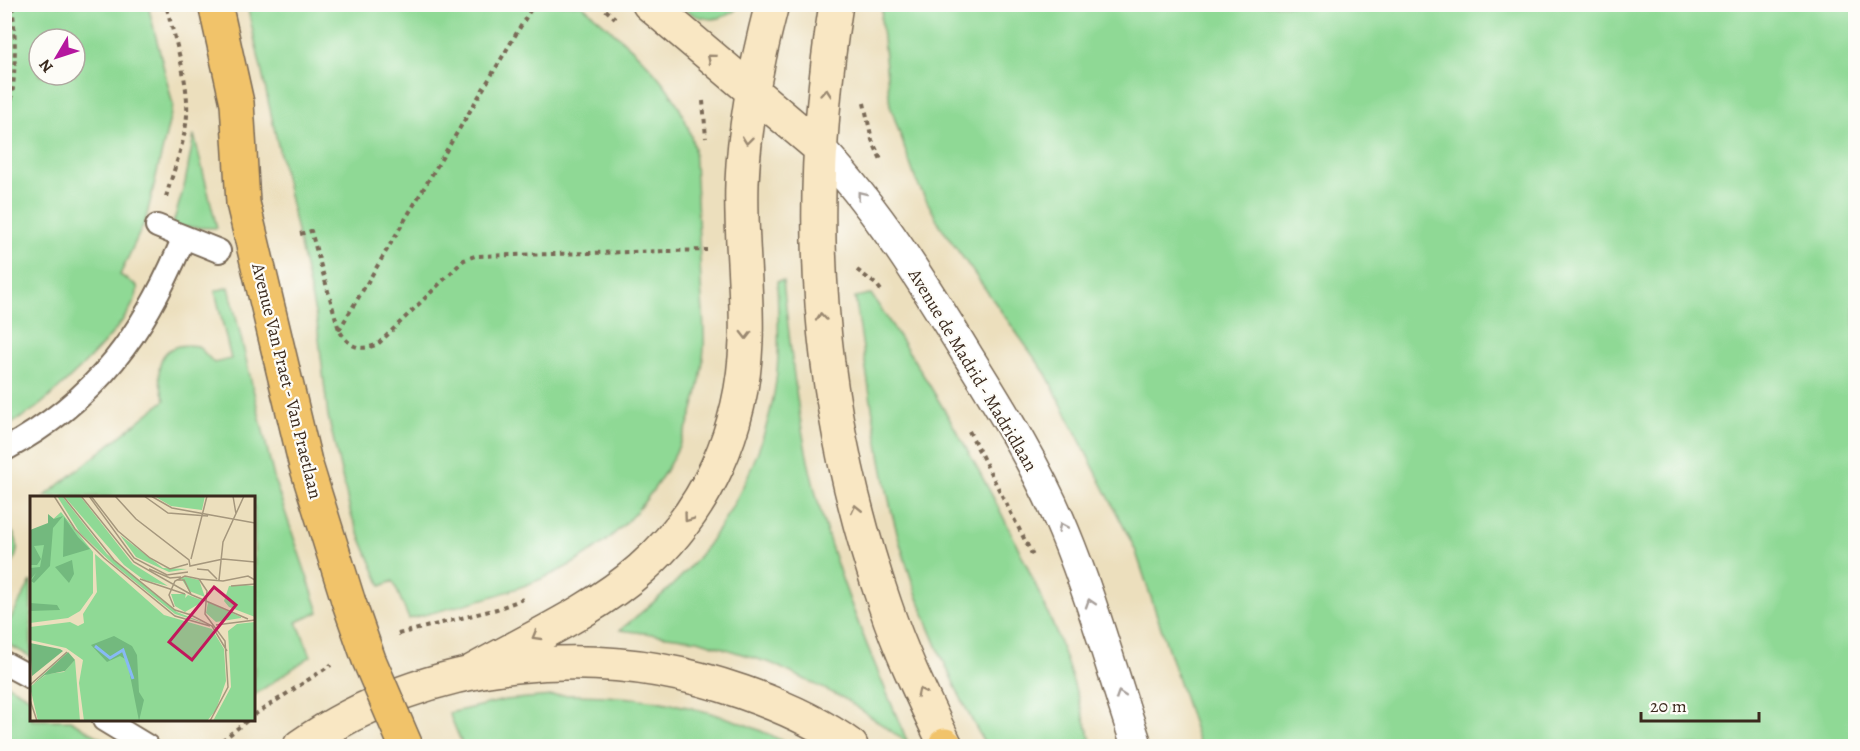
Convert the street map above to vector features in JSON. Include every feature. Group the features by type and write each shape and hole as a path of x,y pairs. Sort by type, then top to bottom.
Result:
{"main road":[{"name":"Avenue Van Praet - Van Praetlaan","path":"215,4 237,103 243,203 305,462 369,660 406,747"},
{"path":"649,4 821,149"},
{"path":"471,672 618,588 669,543 710,483 737,413 743,378 746,340 742,182 753,93 772,4"},
{"path":"836,4 821,149 818,269 831,398 863,539 878,585 913,675 946,746"},
{"path":"300,747 325,729 396,694 471,672 549,662 626,664 702,678 775,704 851,747"}],"street":[{"name":"Avenue de Madrid - Madridlaan","path":"821,149 847,177 896,243 998,405 1029,462 1063,529 1076,563 1137,747"},
{"path":"157,226 219,251"},
{"path":"4,450 55,418 110,367 153,307 184,237"},
{"path":"4,663 30,677"},
{"path":"106,721 144,744"}],"path":[{"path":"4,145 15,61 12,4"},
{"path":"157,226 184,136 187,114 185,88 166,4"},
{"path":"339,330 534,4"},
{"path":"862,93 872,140 886,170"},
{"path":"300,234 311,231 339,330 345,340 354,347 366,349 378,344 464,260 475,256 710,250"},
{"path":"854,268 877,285 884,294"},
{"path":"966,426 1035,562"},
{"path":"388,639 497,609 525,598"},
{"path":"255,714 339,660"},
{"path":"214,747 247,721"}],"green space":[{"path":"5,4 148,5 173,105 146,219 120,275 137,286 135,298 127,314 97,351 36,408 5,428"},
{"path":"247,5 582,5 635,51 665,85 678,104 694,148 704,332 700,380 692,412 680,443 665,472 646,500 599,546 572,564 513,590 409,619 393,581 381,586 351,515 328,416 317,322"},
{"path":"679,5 741,5 726,16 710,19 694,15"},
{"path":"883,5 1855,5 1855,746 1200,746 1135,549 1046,374 941,227 916,181 890,105 881,19"},
{"path":"194,135 217,228 172,227 185,183"},
{"path":"777,281 783,281 803,434 826,530 850,602 908,743 845,699 773,664 698,640 620,630 686,572 723,522 747,478 765,430 776,381"},
{"path":"229,287 275,482 319,612 297,622 311,656 255,694 255,496 45,496 165,400 159,377 162,358 167,352 174,347 198,346 214,363 231,359 215,291"},
{"path":"871,294 947,414 1014,539 1059,640 1093,746 986,746 956,688 917,595 889,500 855,297"},
{"path":"5,524 15,536 17,548 10,568 5,574"},
{"path":"30,583 30,656 4,642 5,629"},
{"path":"4,683 30,697 30,721 72,721 114,746 5,746"},
{"path":"564,695 623,697 681,706 738,722 792,746 463,746 449,713 505,700"}]}
